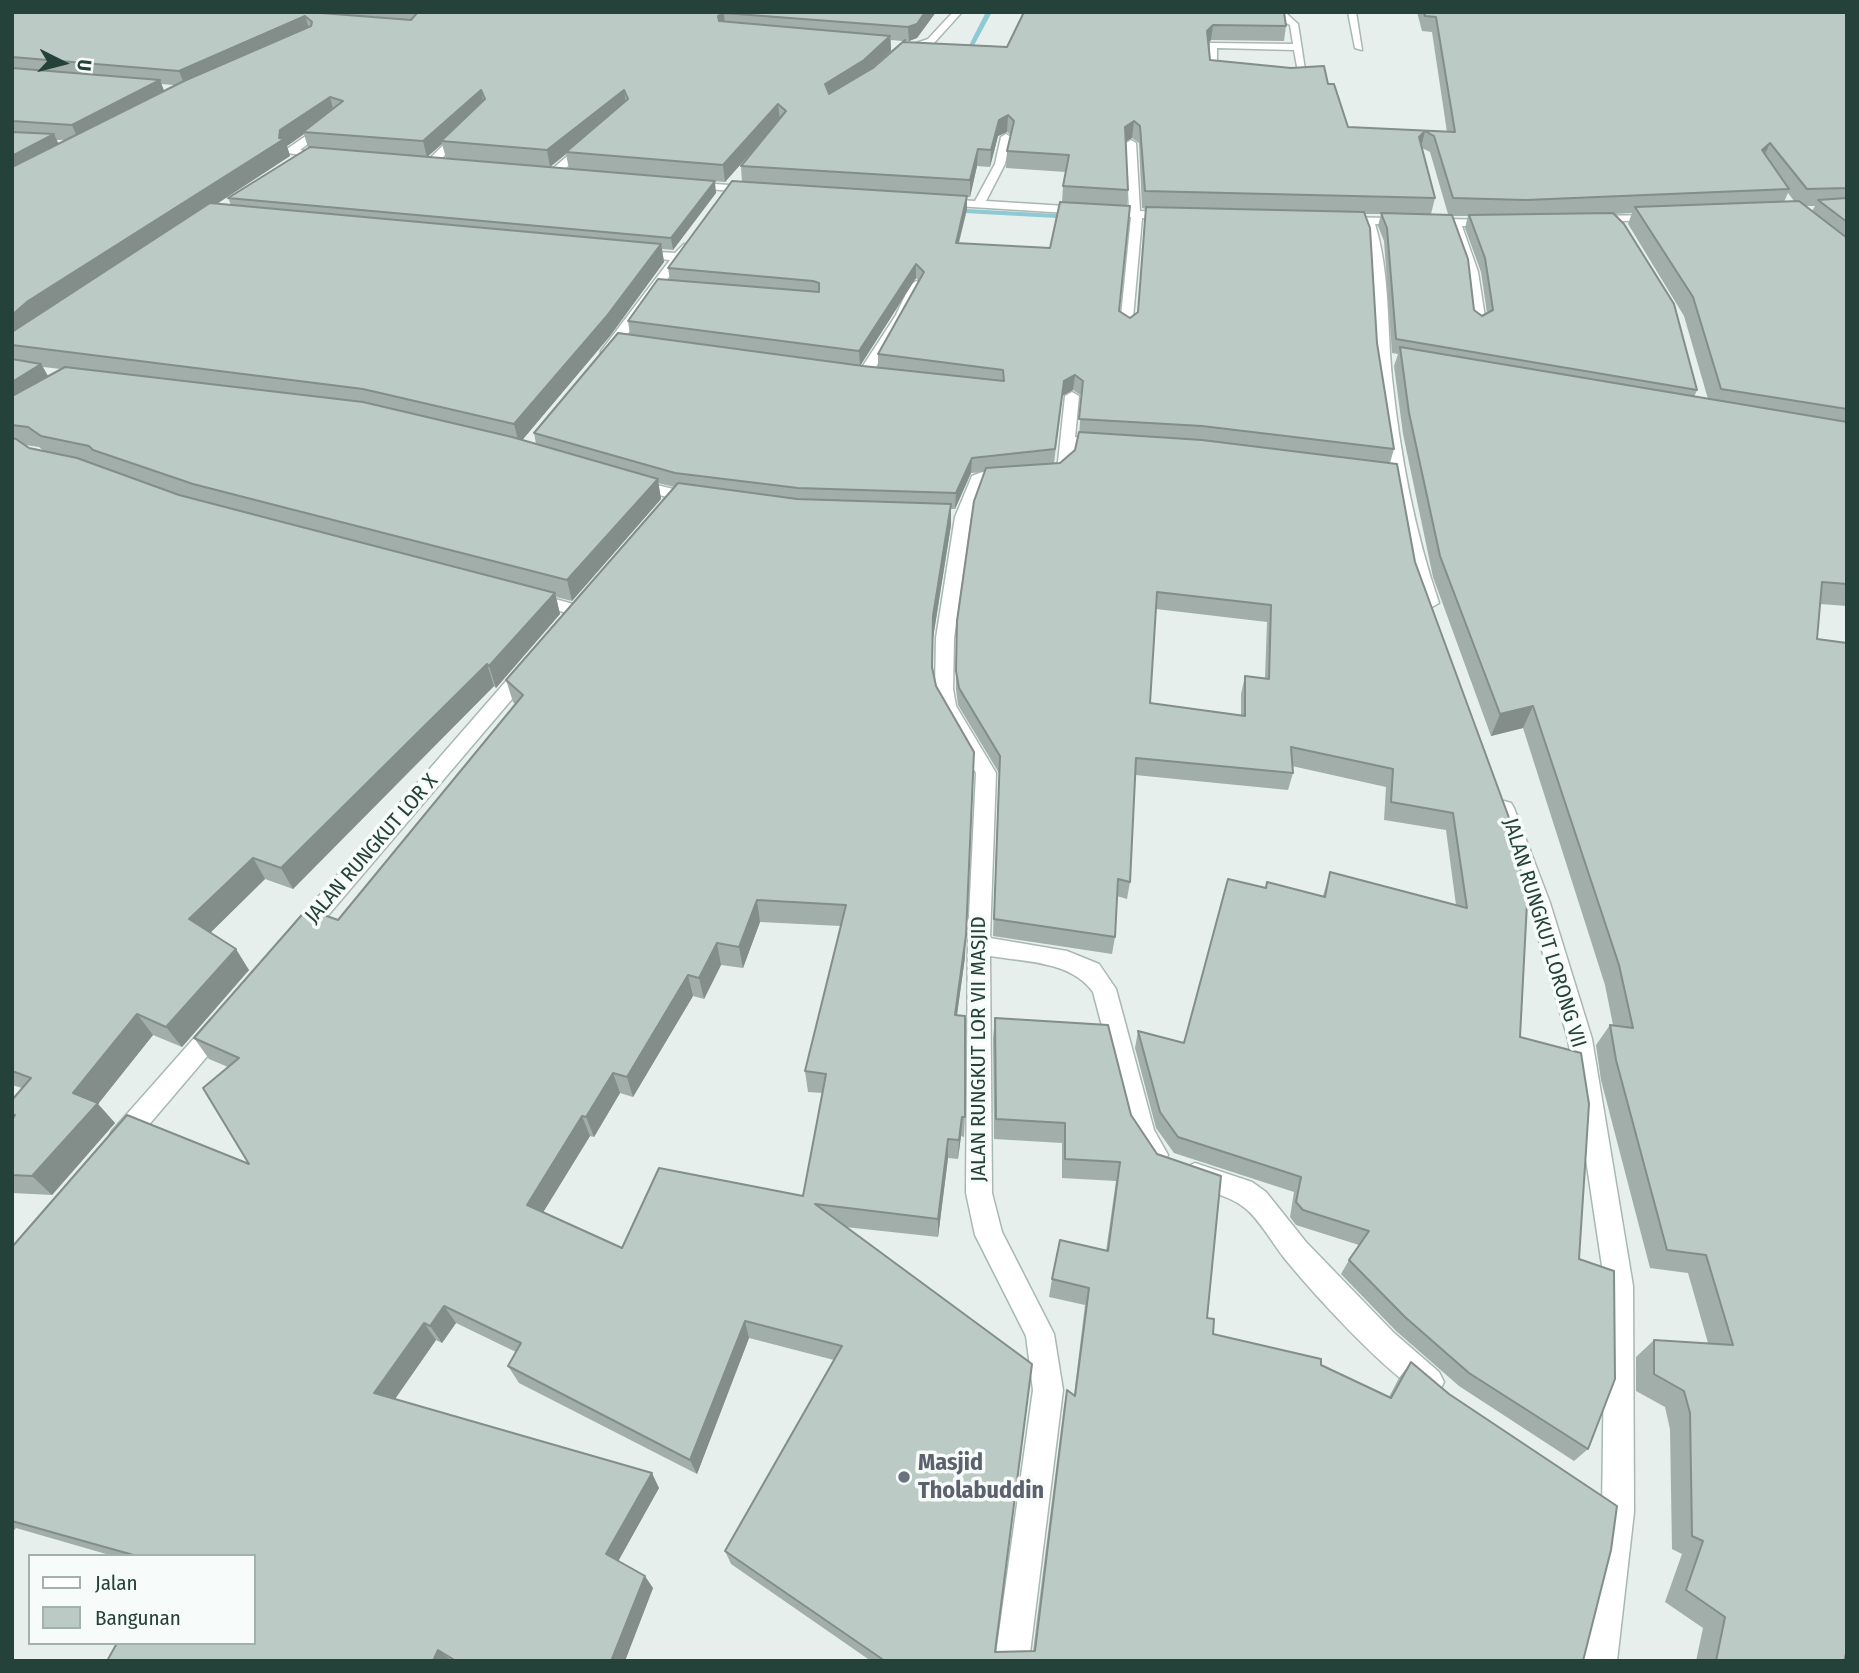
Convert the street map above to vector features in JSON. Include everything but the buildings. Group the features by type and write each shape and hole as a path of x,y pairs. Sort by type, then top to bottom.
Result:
{"street":[{"path":"886,62 896,52 936,37 958,12"},
{"path":"1269,12 1291,20 1303,76 1276,77"},
{"path":"1352,12 1359,48"},
{"path":"883,45 910,47"},
{"path":"1242,75 1213,72 1212,46 1253,50 1298,47"},
{"path":"314,165 298,159 290,152 340,117"},
{"path":"432,162 476,120"},
{"path":"979,204 1000,164 1006,137"},
{"path":"554,173 595,138"},
{"path":"1127,326 1133,290 1136,218 1130,143"},
{"path":"298,159 320,153"},
{"path":"419,161 445,163"},
{"path":"540,171 568,174"},
{"path":"428,174 441,175"},
{"path":"722,196 737,178"},
{"path":"675,183 722,196 770,191"},
{"path":"923,201 1136,218 1190,216"},
{"path":"1436,205 1441,222"},
{"path":"1576,220 1664,216"},
{"path":"1612,219 1626,233"},
{"path":"1320,220 1372,232 1441,222 1507,223"},
{"path":"1454,222 1462,238 1478,296 1479,324"},
{"path":"1372,232 1390,359 1400,474 1421,578 1440,630"},
{"path":"600,362 624,342 665,288 677,257 693,235"},
{"path":"622,252 677,257"},
{"path":"864,375 902,315 916,285"},
{"path":"1072,396 1067,440 1115,443"},
{"name":"JALAN RUNGKUT LOR VII MASJID","path":"1012,1661 1048,1390 1040,1334 989,1235 978,1193 979,945 986,773 947,706 944,689 945,638 953,516 977,479 992,473 1031,475 1060,472 1066,465 1067,440"},
{"path":"1375,470 1400,474"},
{"path":"612,478 676,496 717,502"},
{"path":"658,517 676,496"},
{"path":"560,632 596,590"},
{"path":"512,592 578,611"},
{"name":"JALAN RUNGKUT LOR X","path":"286,949 541,653"},
{"name":"JALAN RUNGKUT LORONG VII","path":"1496,786 1538,903 1580,1040 1619,1286 1618,1512 1600,1661"},
{"path":"979,945 1047,955 1091,971 1104,989 1142,1135 1151,1151 1163,1164 1235,1188 1257,1201 1296,1251 1384,1343 1447,1398"},
{"path":"103,1160 231,1012"},
{"path":"1595,1497 1618,1512"}],"waterway":[{"path":"962,62 989,12"},
{"path":"949,210 1075,217"}],"place":[{"name":"Masjid Tholabuddin","path":"904,1477"}]}
